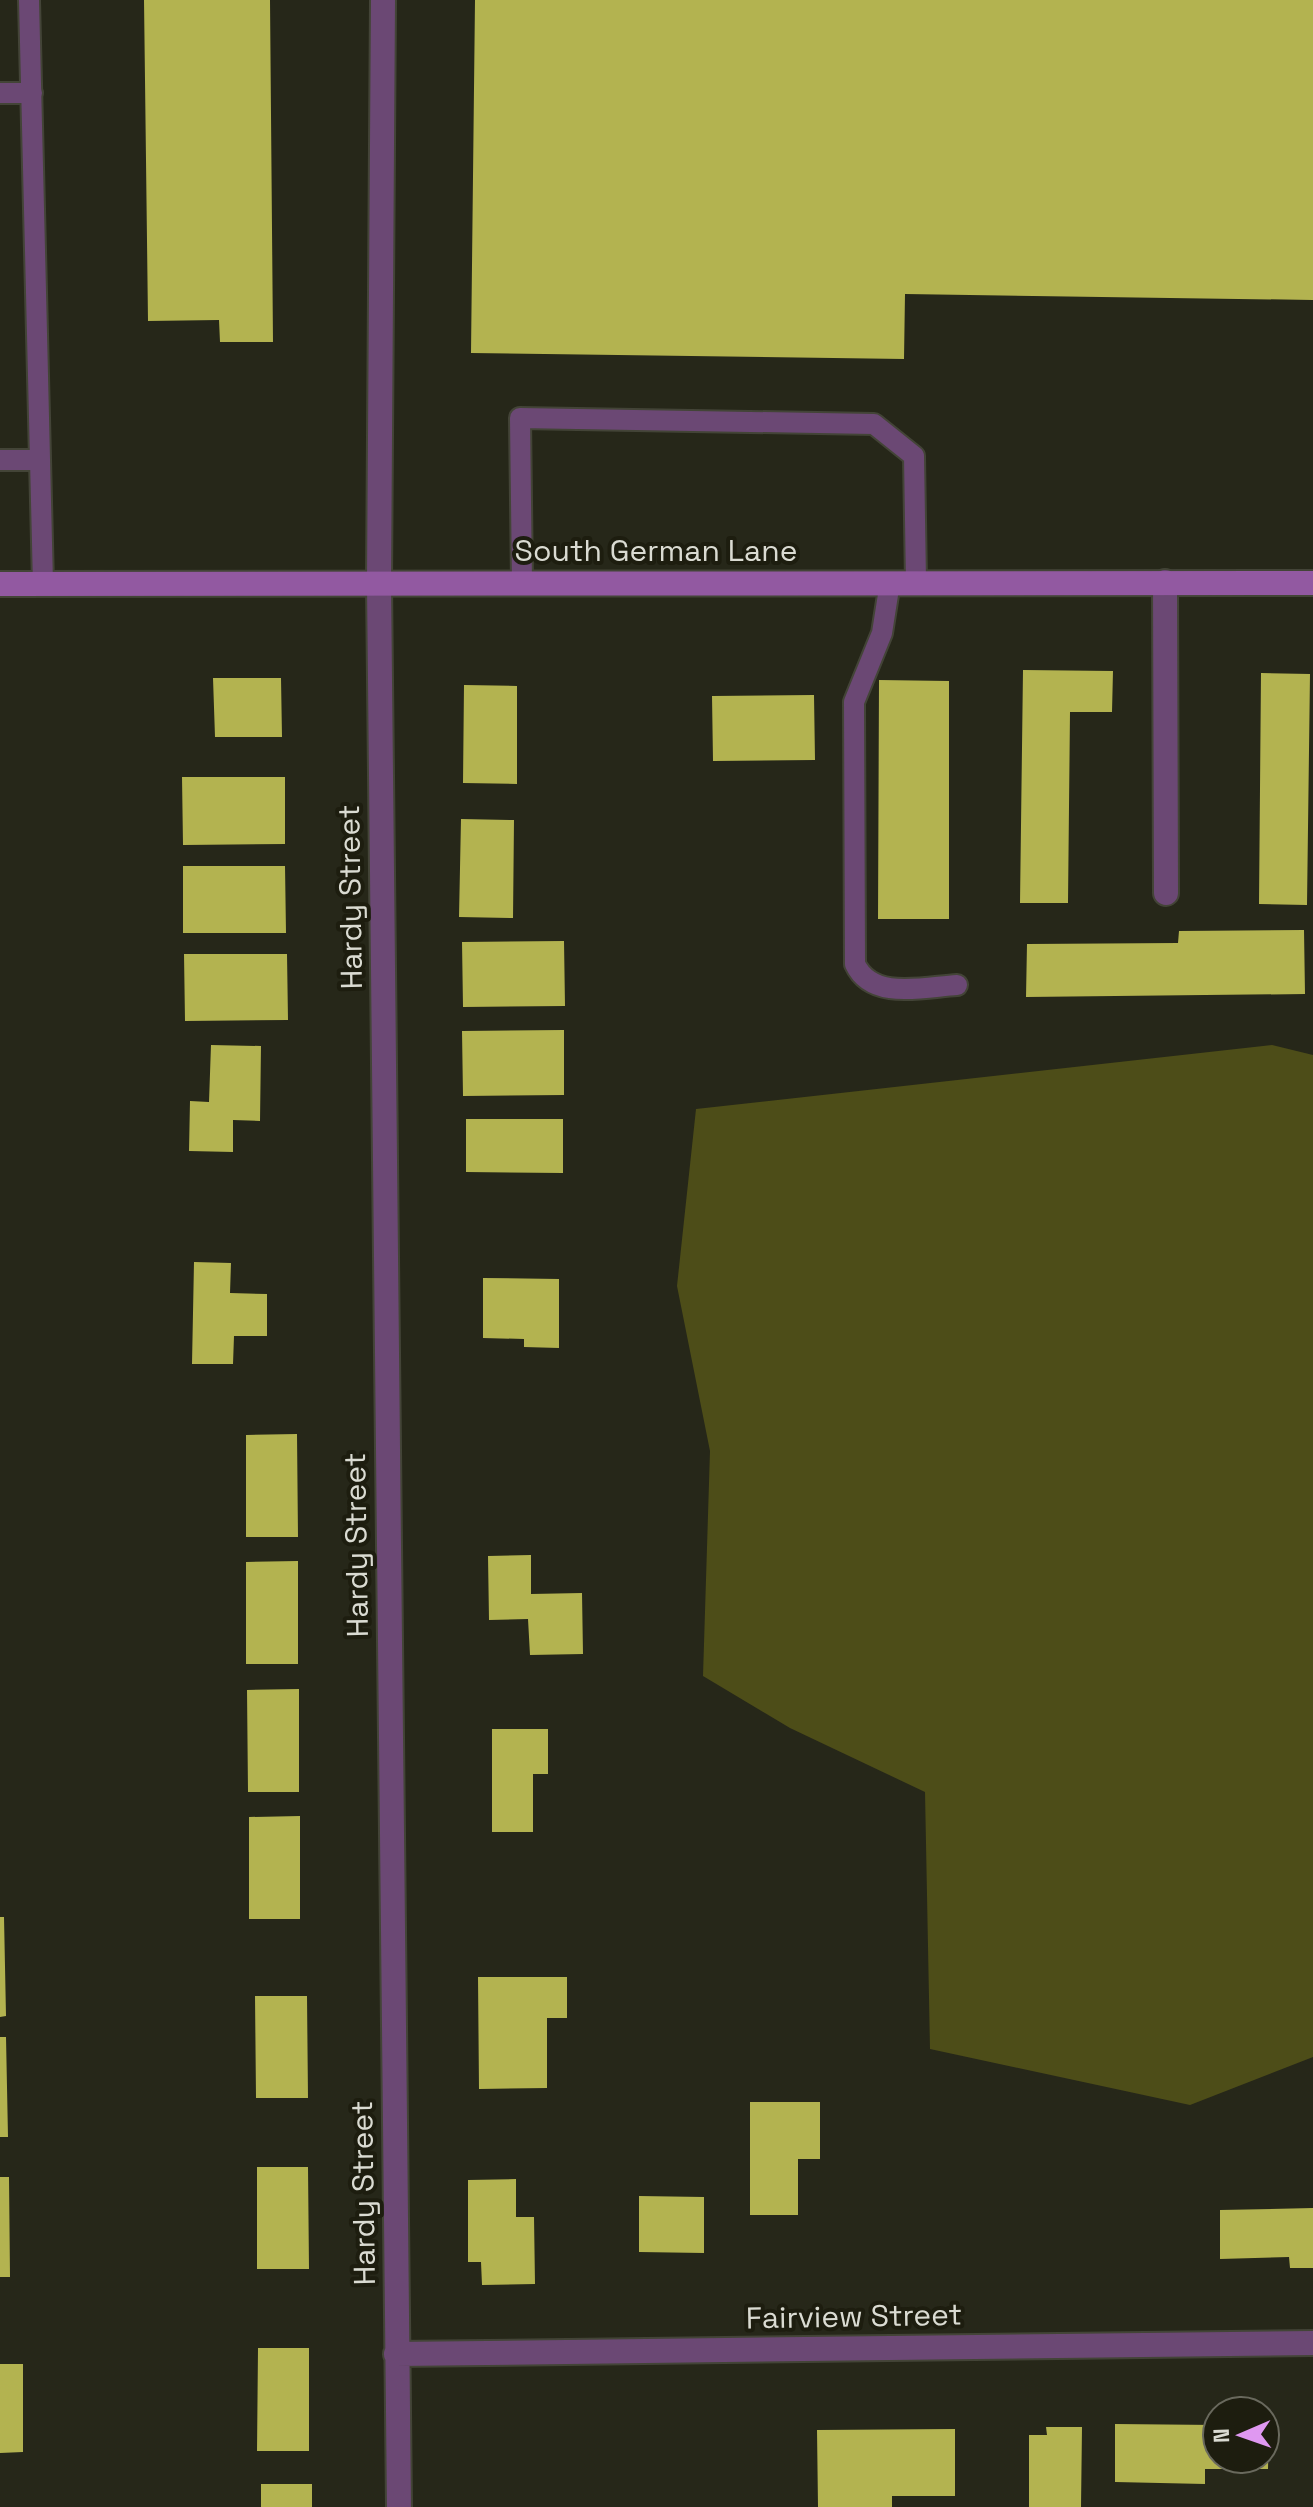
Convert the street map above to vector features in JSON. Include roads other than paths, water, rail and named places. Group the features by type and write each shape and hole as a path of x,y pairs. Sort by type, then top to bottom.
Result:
{"street":[{"name":"Hardy Street","path":"383,0 379,583 399,2507"},
{"path":"1165,582 1166,893"},
{"name":"South German Lane","path":"0,584 1313,583"},
{"name":"Fairview Street","path":"396,2354 1313,2343"}],"lane":[{"path":"29,0 43,584"},
{"path":"0,93 32,93"},
{"path":"522,583 520,418 874,424 914,456 916,582"},
{"path":"0,460 39,460"},
{"path":"890,582 882,633 854,702 855,964 860,976 884,988 957,985"}]}
